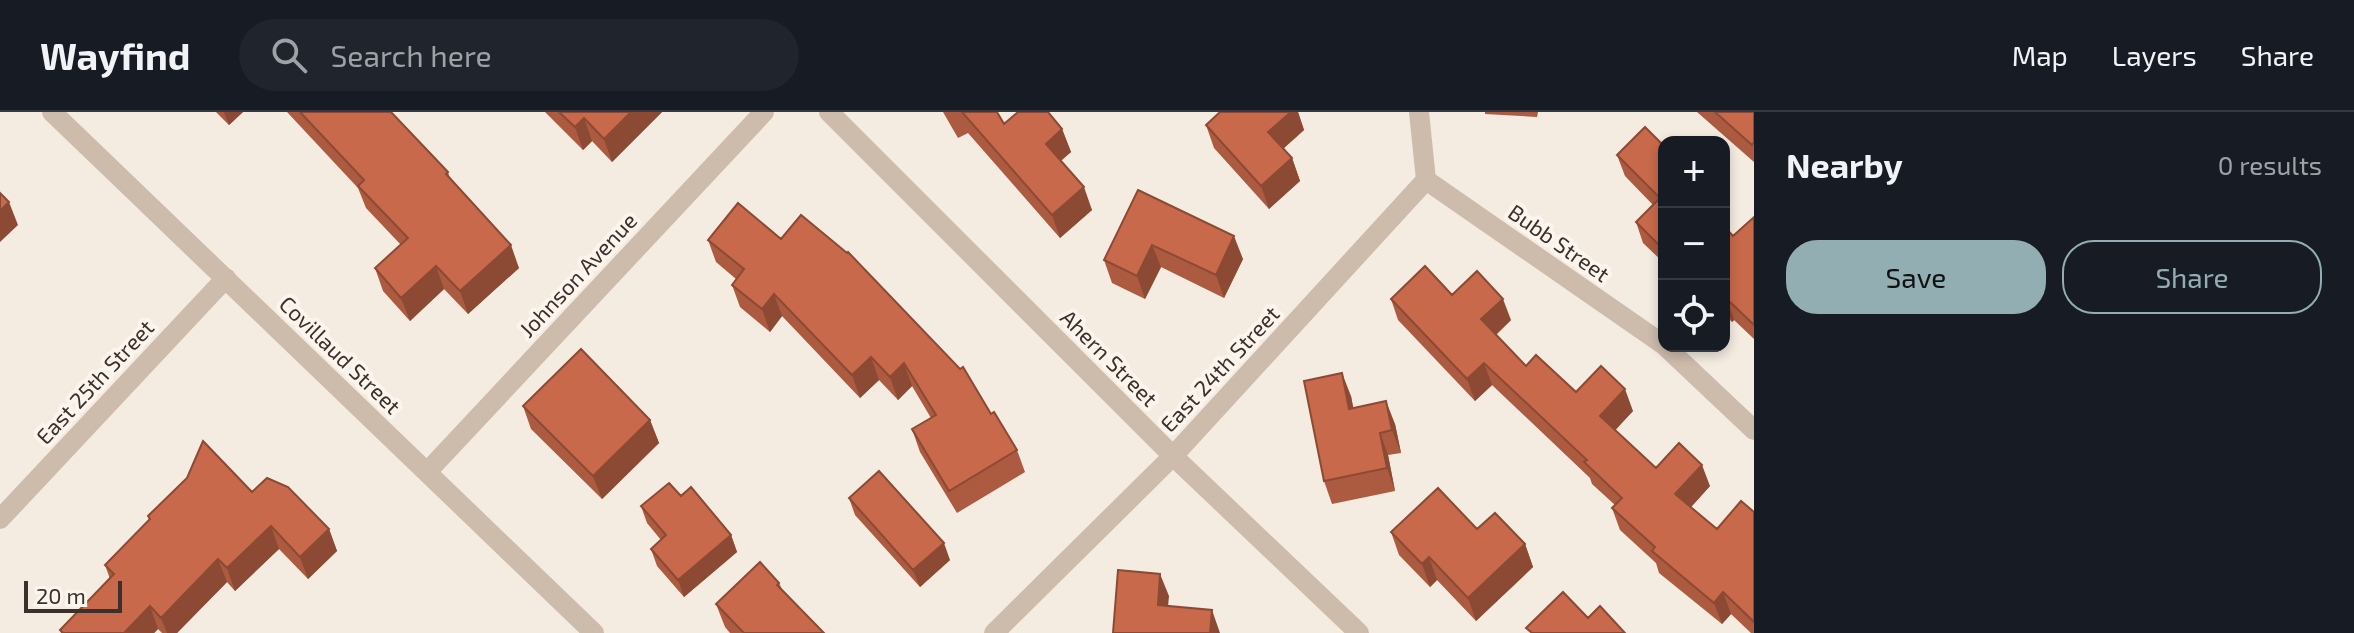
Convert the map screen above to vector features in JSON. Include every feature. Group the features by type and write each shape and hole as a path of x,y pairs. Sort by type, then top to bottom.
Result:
{"street":[{"name":"Covillaud Street","path":"52,112 594,633"},
{"name":"Johnson Avenue","path":"427,472 764,112"},
{"name":"Ahern Street","path":"829,112 1173,456 1359,633"},
{"path":"1419,112 1426,180"},
{"name":"East 24th Street","path":"994,633 1173,456 1426,180"},
{"name":"Bubb Street","path":"1426,180 1658,342"},
{"name":"East 25th Street","path":"0,519 226,278"},
{"name":"Bubb Street","path":"1670,352 1754,430"}],"building":[{"path":"300,112 391,112 511,245 460,291 436,266 401,298 375,268 408,238 358,186 364,180"},
{"path":"559,112 631,112 604,139 584,118 575,127"},
{"path":"962,112 997,112 1004,124 1018,112 1048,112 1062,129 1046,144 1084,187 1052,215"},
{"path":"1220,112 1291,112 1268,132 1292,158 1261,186 1206,125"},
{"path":"1715,112 1754,112 1752,145"},
{"path":"1645,127 1658,140 1658,196 1617,155"},
{"path":"1138,190 1234,236 1216,275 1152,245 1137,276 1104,260"},
{"path":"0,193 9,202 0,211"},
{"path":"1658,200 1658,244 1636,222"},
{"path":"738,203 781,239 801,215 848,252 960,369 963,367 1017,450 949,491 912,429 936,415 904,363 890,377 871,357 852,375 774,294 762,309 732,285 744,269 708,240"},
{"path":"1754,217 1754,325 1730,302 1730,233 1733,236"},
{"path":"1425,266 1452,295 1477,271 1503,299 1481,319 1526,366 1536,355 1576,392 1601,366 1625,389 1600,416 1656,468 1679,443 1702,465 1675,494 1717,529 1741,501 1754,512 1754,622 1723,592 1714,603 1652,551 1655,547 1612,508 1622,498 1584,462 1587,460 1484,363 1467,379 1391,299"},
{"path":"581,349 650,420 593,476 523,406"},
{"path":"1342,373 1349,409 1386,401 1392,430 1380,433 1387,468 1324,481 1304,381"},
{"path":"203,441 252,492 267,478 288,487 329,529 300,557 271,526 227,568 218,559 161,618 150,606 124,633 63,633 60,630 114,574 105,565 187,478"},
{"path":"879,471 944,543 913,570 849,498"},
{"path":"669,483 681,496 691,487 731,535 678,580 651,549 666,535 641,506"},
{"path":"1438,488 1477,529 1495,513 1525,544 1468,598 1429,557 1422,564 1391,532"},
{"path":"760,562 779,583 777,585 824,633 744,633 716,604"},
{"path":"1118,570 1160,574 1158,605 1212,610 1210,633 1113,633"},
{"path":"1563,592 1588,618 1600,606 1625,633 1532,633 1526,628"}]}
